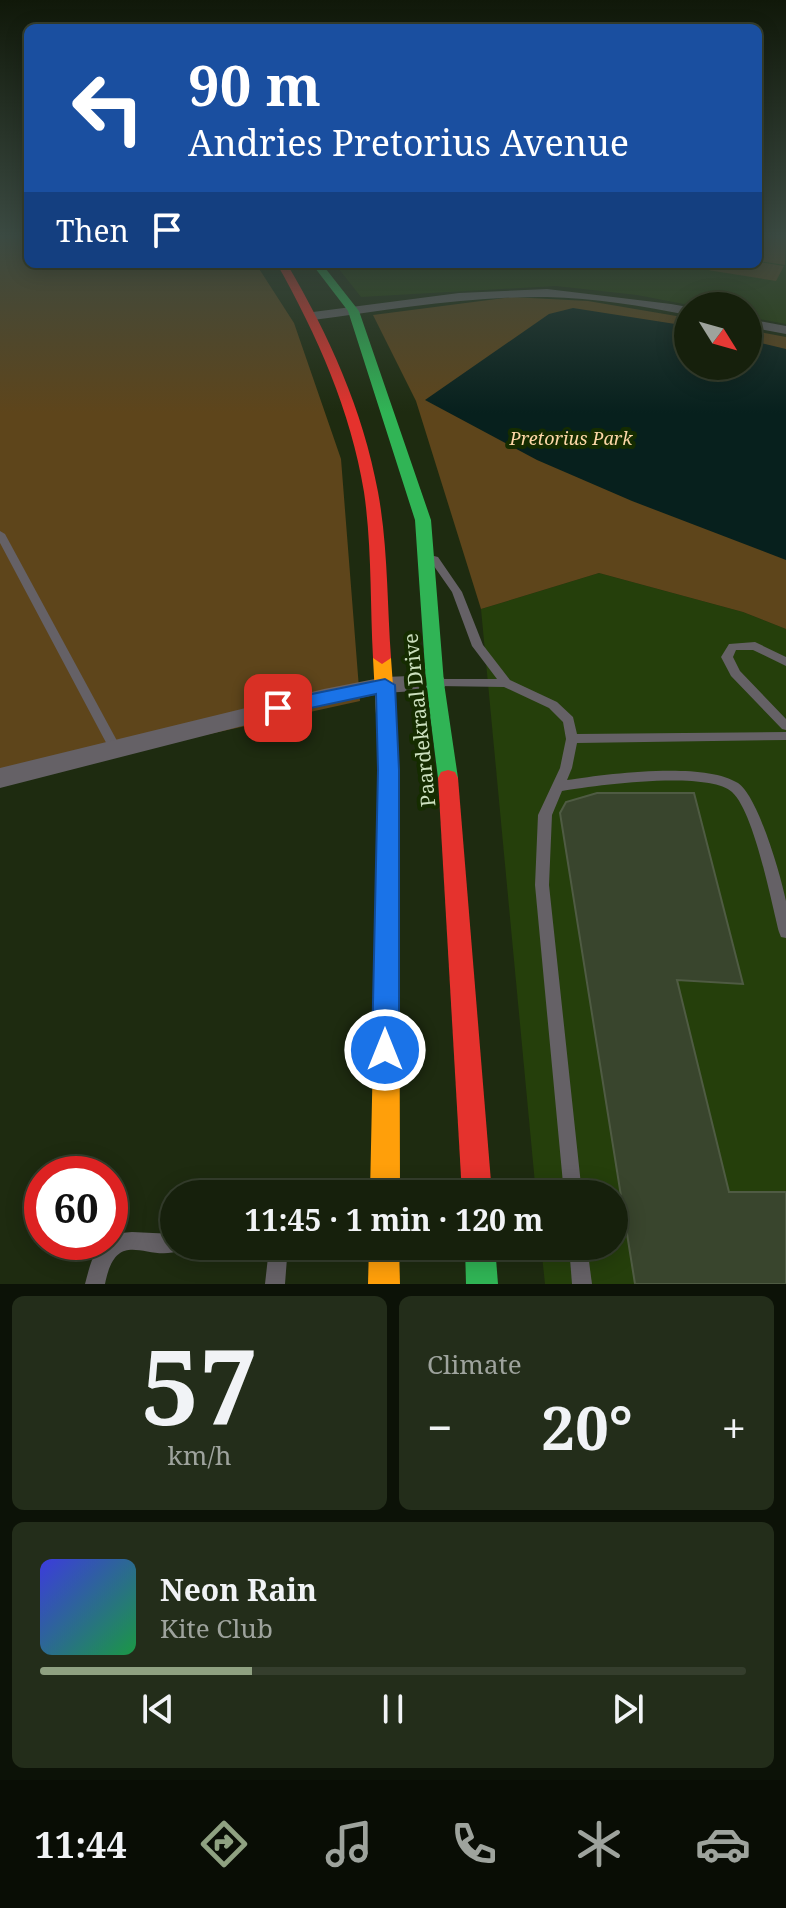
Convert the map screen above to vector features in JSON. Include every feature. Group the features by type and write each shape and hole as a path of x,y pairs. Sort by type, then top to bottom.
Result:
{"main road":[{"name":"Paardekraal Drive","path":"300,294 313,316 351,412 371,493 389,770 385,1180"},
{"name":"Paardekraal Drive","path":"340,294 353,311 391,414 423,520 428,553 435,683 447,758 476,1180"},
{"path":"384,1260 384,1284"},
{"path":"481,1260 482,1284"}],"street":[{"path":"313,316 480,296 525,294"},
{"path":"561,294 597,296 674,309"},
{"path":"762,326 786,330"},
{"path":"0,778 385,685 435,683"}],"lane":[{"path":"0,534 116,750"},
{"path":"428,553 457,592 478,646 506,683"},
{"path":"786,662 747,644 733,647 727,657 735,673 786,726"},
{"path":"435,683 506,683 553,705 569,720 572,739 566,768 545,815 542,885 572,1180"},
{"path":"572,739 786,736"},
{"path":"557,787 632,775 718,781 735,787 747,801 756,824 786,932"},
{"path":"95,1284 97,1268 108,1248 119,1240 160,1242"},
{"path":"275,1284 277,1260"},
{"path":"579,1260 582,1284"}],"shaded area":[{"path":"359,294 416,294 361,297"},
{"path":"627,294 674,294 674,302 637,295"},
{"path":"762,294 786,294 786,324 762,320"},
{"path":"599,573 743,612 786,629 786,1284 545,1284 542,1260 628,1260 628,1180 535,1180 481,609"}],"green space":[{"path":"0,294 275,294 294,323 341,459 360,701 0,780"},
{"name":"Pretorius Park","path":"511,297 588,301 674,316 674,380 762,380 762,333 786,337 786,629 743,612 599,573 481,609 416,401 373,315"}],"water":[{"path":"573,308 674,324 674,380 762,380 762,343 786,349 786,560 632,501 537,460 425,400 549,314"}],"building":[{"path":"597,793 694,793 743,984 677,980 729,1192 786,1192 786,1284 635,1284 628,1240 628,1180 618,1180 560,813 566,802"}],"traffic: fast":[{"path":"340,294 353,311 423,520 435,683 448,778"},
{"path":"481,1260 482,1284"}],"traffic: slow":[{"path":"382,658 389,770 385,1180"},
{"path":"384,1260 384,1284"}],"traffic: jam":[{"path":"299,294 337,374 365,462 376,533 382,658"},
{"path":"448,778 476,1180"}],"route":[{"path":"278,708 385,685 389,770 385,1050"}]}
